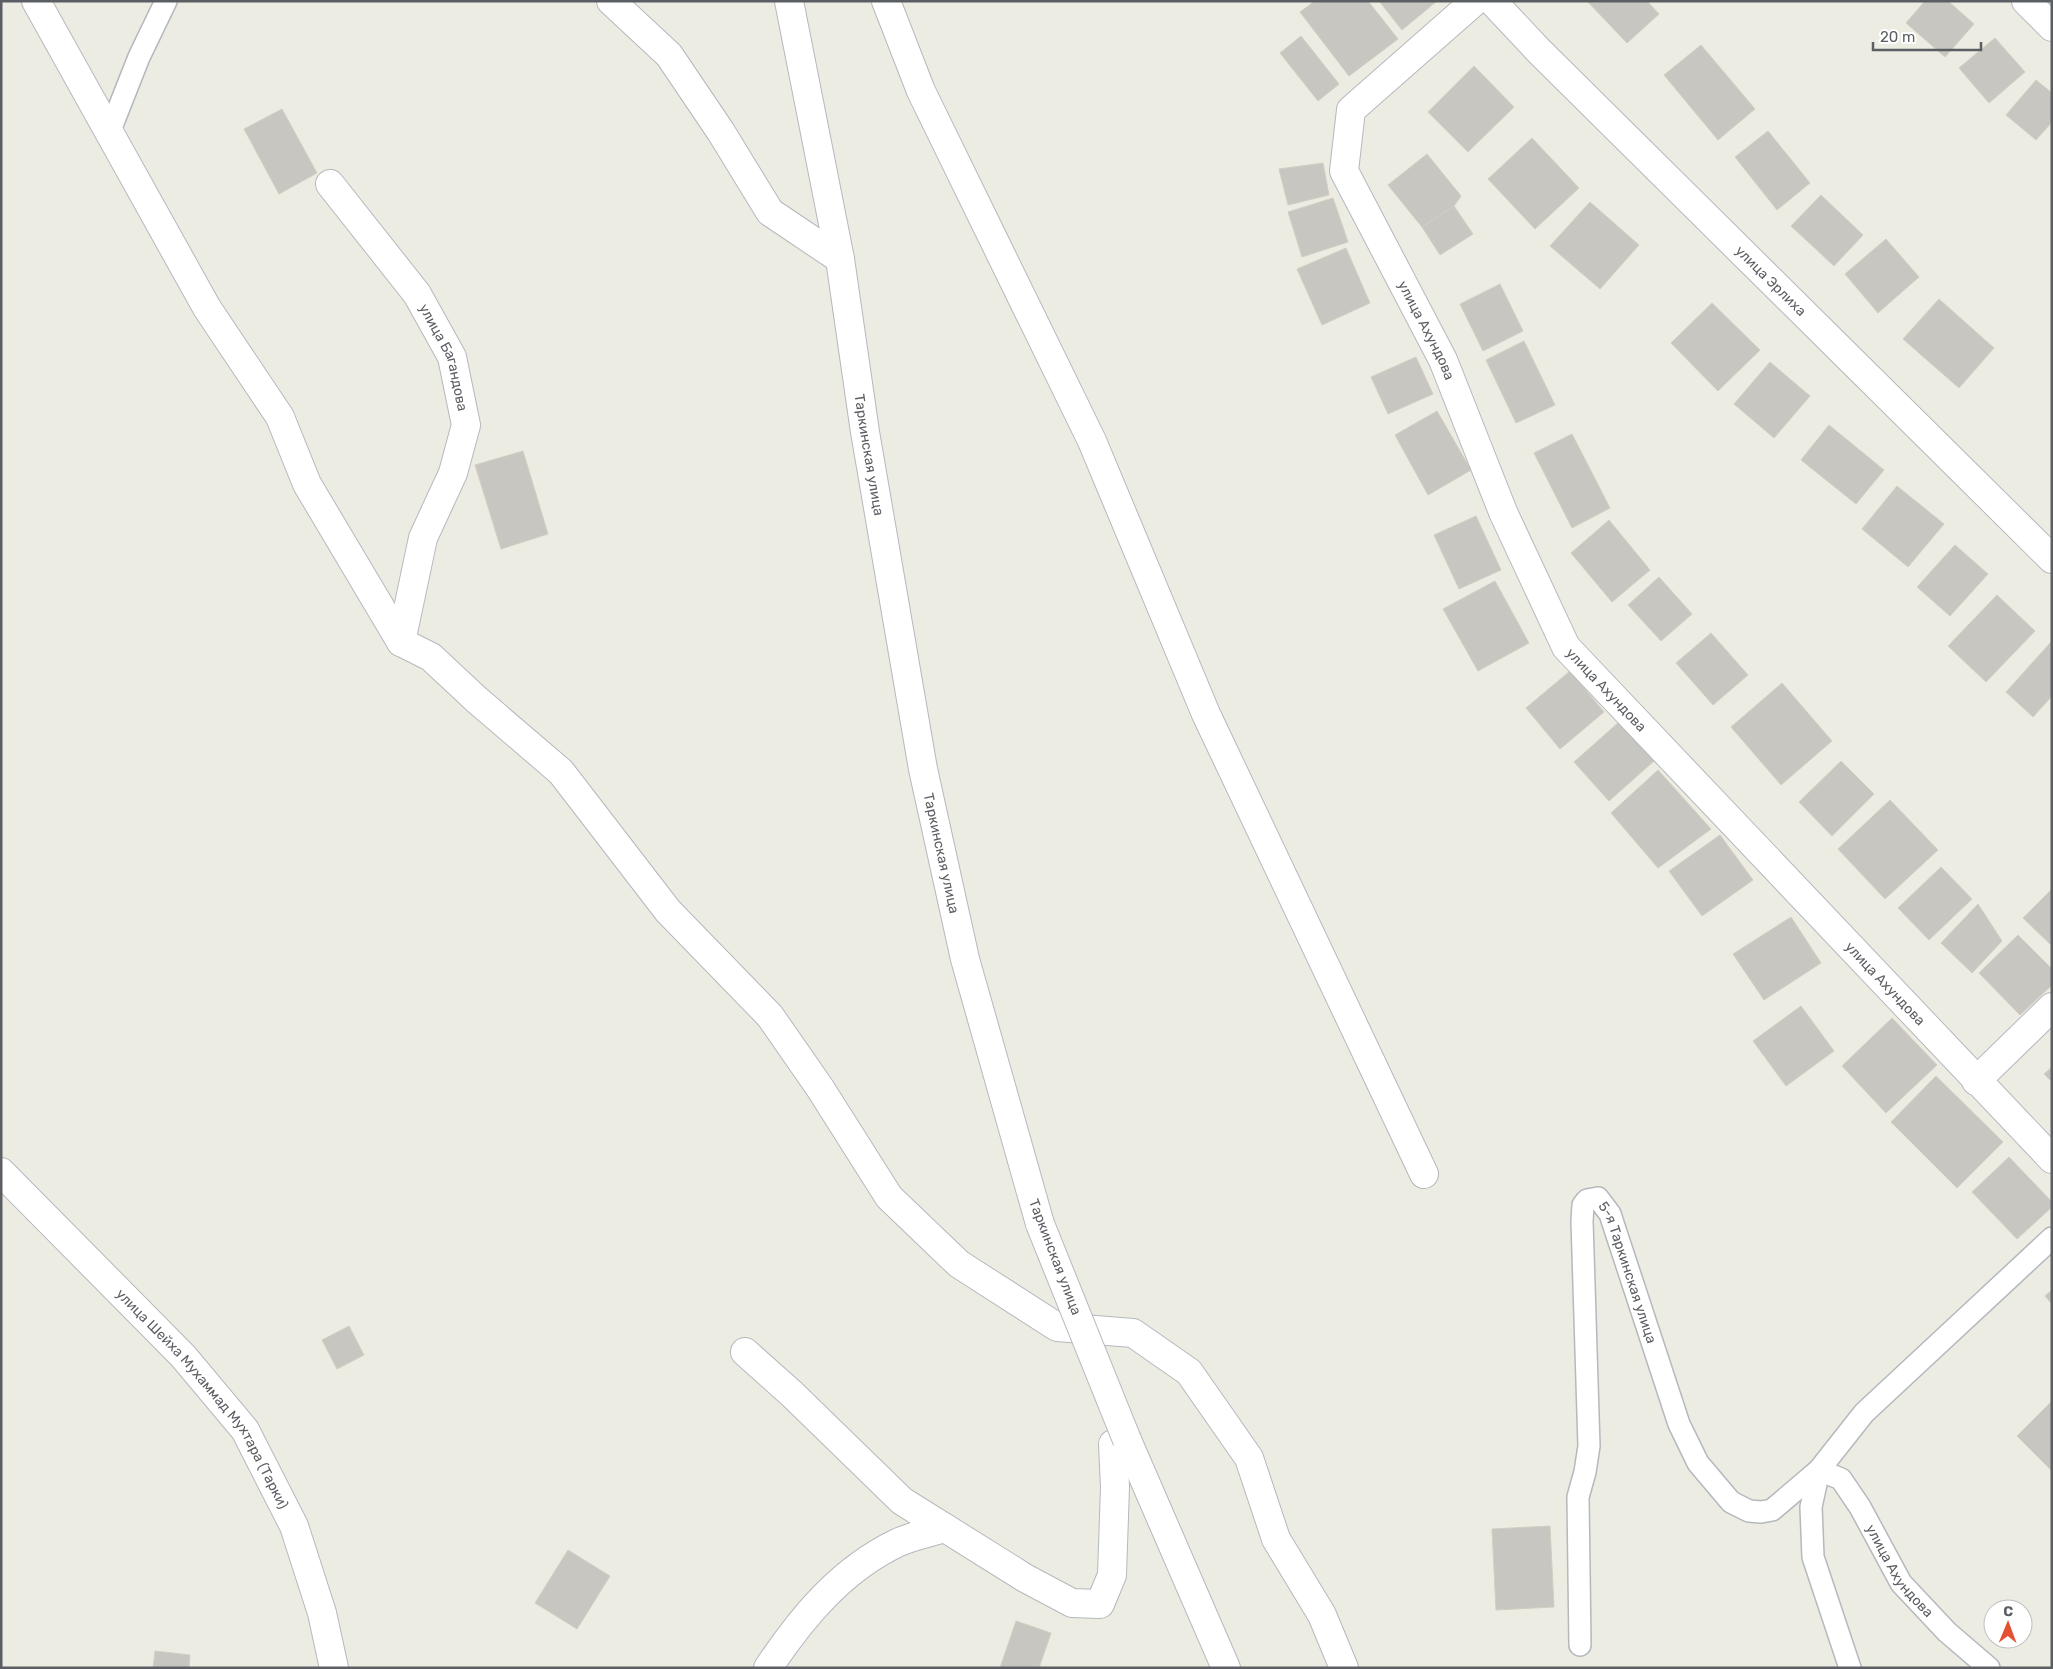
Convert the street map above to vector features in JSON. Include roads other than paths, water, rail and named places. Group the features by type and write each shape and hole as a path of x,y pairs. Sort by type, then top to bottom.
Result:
{"street":[{"path":"36,1 207,308 280,418 307,484 401,642 431,657 477,700 561,772 668,911 770,1016 820,1088 890,1197 959,1264 1057,1327 1133,1334 1189,1372 1249,1458 1276,1539 1322,1614 1344,1668"},
{"path":"612,1 669,55 721,132 770,212 840,259"},
{"name":"Таркинская улица","path":"789,1 840,259 865,432 923,769 965,959 1040,1224 1127,1440 1226,1668"},
{"path":"886,1 921,92 1092,441 1206,714 1424,1174"},
{"name":"улица Ахундова","path":"1475,1 1351,110 1344,172 1444,360 1503,512 1566,647 2052,1160"},
{"name":"улица Эрлиха","path":"1492,1 1546,58 2052,559"},
{"path":"2026,1 2052,27"},
{"name":"улица Багандова","path":"330,184 417,294 435,325 452,357 466,425 454,473 423,538 401,642"},
{"path":"1976,1081 2052,1007"},
{"name":"улица Шейха Мухаммад Мухтара (Тарки)","path":"1,1172 183,1356 245,1430 294,1526 322,1613 334,1668"},
{"path":"745,1352 792,1394 902,1501 1025,1578 1072,1603 1100,1604 1112,1575 1115,1487 1113,1444 1127,1440"},
{"path":"768,1668 791,1633 823,1595 863,1564 898,1543 945,1528"}],"lane":[{"path":"109,133 139,57 166,1"},
{"name":"5-я Таркинская улица","path":"1580,1645 1578,1497 1585,1472 1589,1446 1582,1221 1583,1205 1587,1200 1598,1198 1610,1214 1679,1424 1698,1463 1731,1502 1750,1511 1761,1512 1772,1510 1819,1470 1864,1413 2052,1238"},
{"name":"5-я Таркинская улица","path":"1819,1470 1811,1507 1814,1557 1850,1668"},
{"name":"улица Ахундова","path":"1819,1470 1841,1479 1860,1507 1901,1583 1947,1632 1989,1668"}]}
